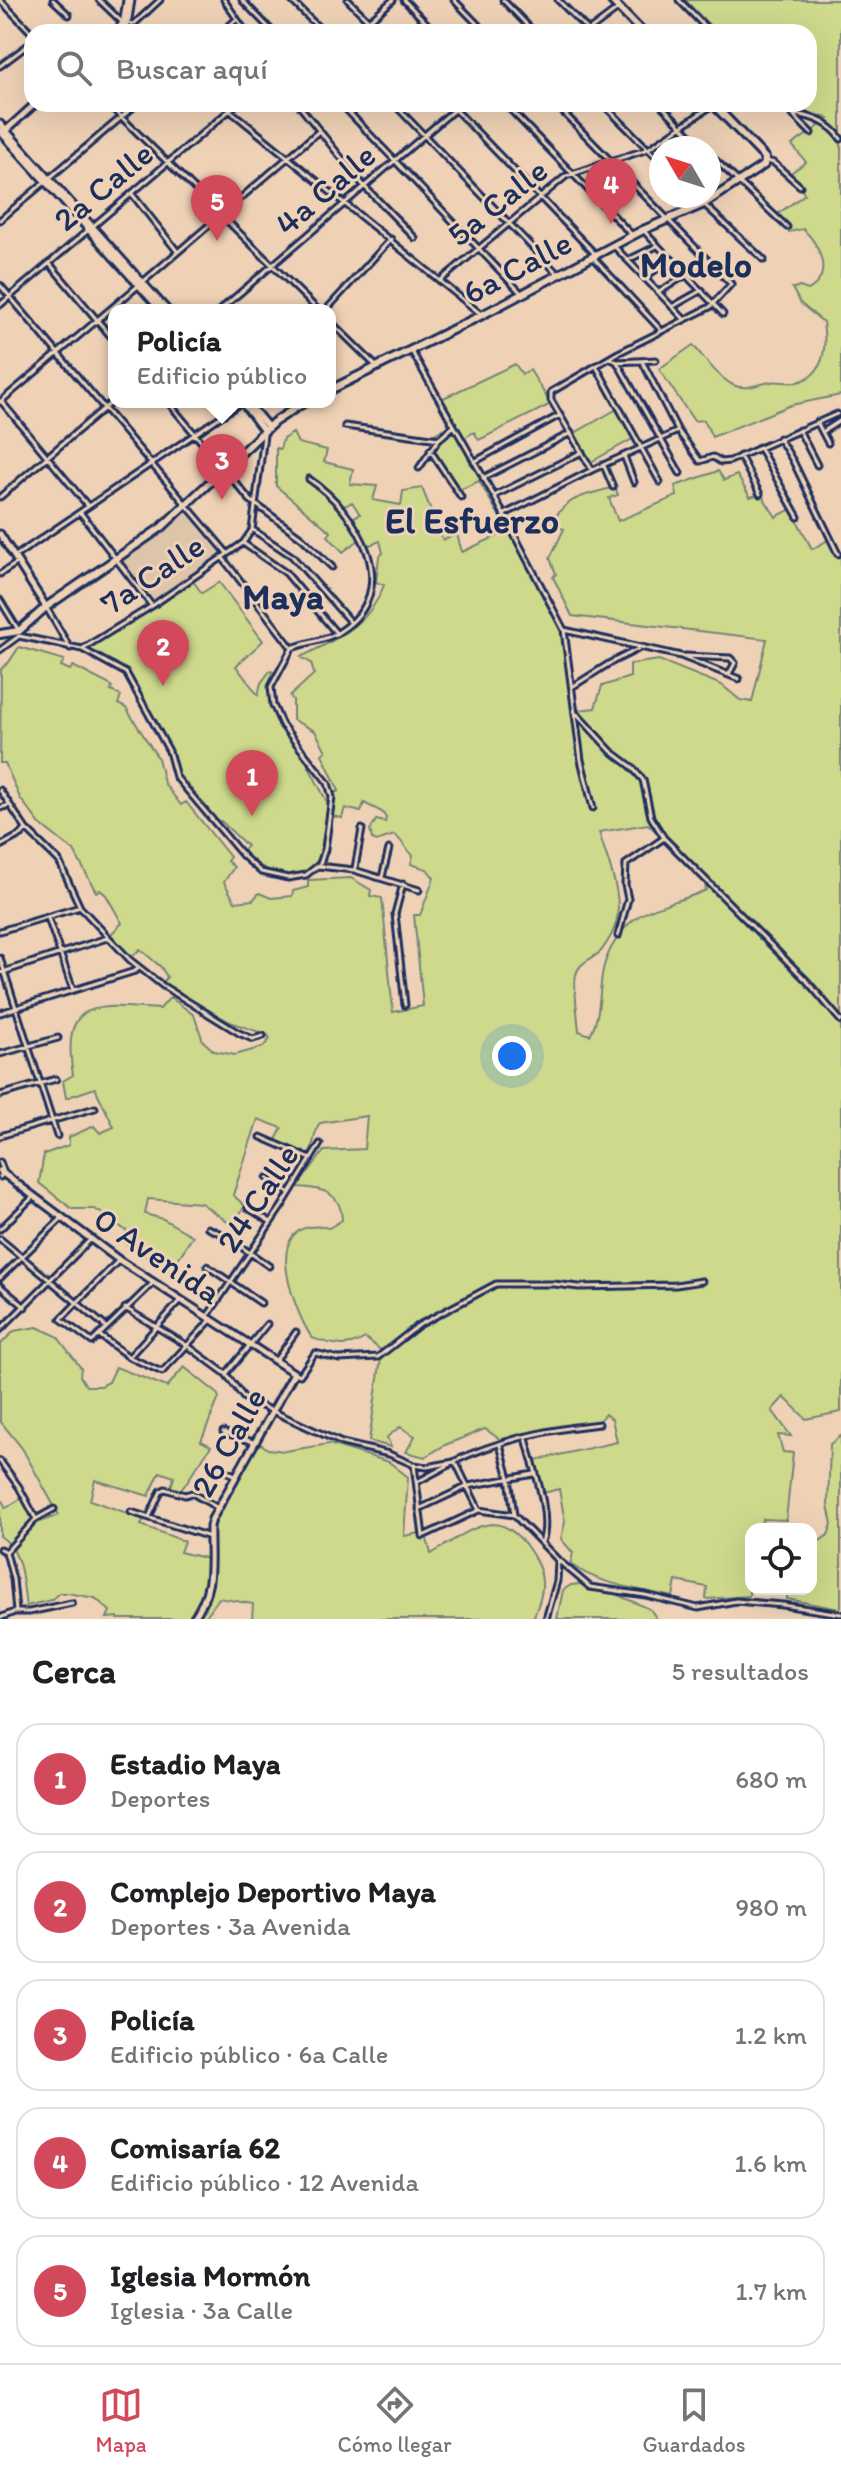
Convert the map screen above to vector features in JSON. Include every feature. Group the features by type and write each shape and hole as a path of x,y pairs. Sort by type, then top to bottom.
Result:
{"main road":[{"path":"611,0 634,24"},
{"path":"721,112 767,161"},
{"name":"6a Calle","path":"721,194 767,161"},
{"name":"6a Calle","path":"336,387 482,315 632,235 693,208"},
{"path":"0,634 19,631 46,607 162,527 188,506 266,429 296,408"}],"street":[{"path":"0,0 24,25"},
{"path":"53,0 69,15"},
{"path":"99,0 124,23 134,24 160,0"},
{"path":"124,23 129,0"},
{"path":"224,0 240,24"},
{"path":"242,0 265,24"},
{"path":"291,0 315,24"},
{"path":"348,0 372,24"},
{"path":"365,24 393,0"},
{"path":"404,0 427,24"},
{"path":"454,0 477,24"},
{"path":"503,0 526,24"},
{"path":"558,0 580,24"},
{"path":"679,0 702,24"},
{"path":"598,24 619,8"},
{"path":"231,24 237,19"},
{"path":"0,66 24,48"},
{"path":"3,131 27,112"},
{"path":"116,112 312,304"},
{"path":"0,220 127,112"},
{"name":"2a Calle","path":"0,305 228,112"},
{"path":"232,112 482,315"},
{"path":"304,112 364,186 415,238"},
{"path":"349,112 522,294"},
{"path":"402,112 557,273"},
{"name":"4a Calle","path":"227,304 452,112"},
{"path":"458,112 541,197 662,330"},
{"path":"513,112 632,235"},
{"path":"563,112 731,282 731,286 714,303 551,392 551,400 592,470"},
{"path":"611,112 648,149"},
{"path":"668,112 692,136"},
{"name":"5a Calle","path":"441,280 571,173 648,149 702,112"},
{"path":"793,114 811,133"},
{"path":"793,114 811,116 836,132 841,139"},
{"path":"0,124 46,180 158,304"},
{"path":"117,304 319,131"},
{"path":"767,161 774,163 800,186"},
{"path":"721,166 787,227"},
{"path":"131,194 177,251"},
{"path":"708,208 764,260"},
{"path":"643,230 723,314"},
{"path":"331,304 391,239"},
{"path":"613,245 684,319"},
{"path":"628,260 658,245"},
{"path":"645,277 672,259"},
{"path":"49,263 108,333"},
{"path":"659,292 687,274"},
{"path":"0,285 227,553"},
{"path":"672,307 702,290"},
{"path":"88,506 0,401 108,312"},
{"path":"336,327 377,367"},
{"path":"411,350 494,496 564,630 581,760 593,808"},
{"path":"610,358 617,362 680,473"},
{"path":"617,362 656,360"},
{"path":"642,361 678,431 700,461 713,457 721,462 740,456 837,414"},
{"path":"596,366 660,482"},
{"path":"0,497 108,405"},
{"path":"173,408 255,505 302,538 332,567"},
{"path":"0,574 88,506 234,408"},
{"path":"248,408 266,429"},
{"path":"474,462 560,415"},
{"path":"823,431 841,420"},
{"path":"817,422 828,443"},
{"path":"345,426 439,439"},
{"path":"419,468 439,439 454,426"},
{"name":"7a Calle","path":"0,650 19,636 82,649 152,606 243,543 252,530 266,429"},
{"path":"799,430 817,465"},
{"path":"503,515 678,431"},
{"path":"483,478 571,433"},
{"path":"779,438 838,554"},
{"path":"759,447 798,517"},
{"path":"430,450 461,497"},
{"path":"494,496 582,452"},
{"path":"624,456 634,482"},
{"path":"740,456 760,494"},
{"path":"604,466 613,487"},
{"path":"82,649 126,673 169,751 176,777 253,867 269,875 288,878 306,875 319,865 331,817 331,789 316,765 282,725 271,695 277,673 292,648 337,634 351,623 368,600 373,567 343,508 328,492 309,479"},
{"path":"80,512 152,606"},
{"path":"252,530 292,556 351,623"},
{"path":"0,534 70,648"},
{"path":"243,543 286,573 337,634"},
{"path":"222,557 292,648"},
{"path":"0,600 19,631"},
{"path":"564,630 681,656 730,658 735,663 729,674"},
{"path":"572,687 610,663 640,649"},
{"path":"681,656 739,679"},
{"path":"577,714 643,780 651,817 664,838 807,981 841,1021"},
{"path":"0,790 26,829 59,861 80,907 139,968 237,1033 253,1039 263,1036"},
{"path":"0,808 9,805"},
{"path":"0,846 26,829"},
{"path":"354,870 362,829"},
{"path":"618,936 628,899 626,864 664,838"},
{"path":"382,877 389,849"},
{"path":"319,865 354,870 419,890"},
{"path":"403,884 395,914 405,1005"},
{"path":"0,931 80,907"},
{"path":"48,918 73,990"},
{"path":"2,972 107,938"},
{"path":"0,958 57,1136"},
{"path":"0,1013 139,968"},
{"path":"0,1054 58,1038"},
{"path":"0,1095 56,1079"},
{"path":"0,1136 95,1108"},
{"path":"261,1137 311,1159"},
{"name":"24 Calle","path":"129,1357 162,1372 188,1346 320,1144"},
{"path":"0,1162 1,1174"},
{"name":"0 Avenida","path":"1,1174 119,1260 294,1373"},
{"path":"267,1178 290,1193"},
{"path":"0,1229 33,1197"},
{"path":"248,1208 271,1222"},
{"path":"0,1278 61,1219"},
{"path":"208,1228 269,1266"},
{"path":"0,1239 106,1326"},
{"path":"0,1330 91,1239"},
{"path":"119,1260 61,1319 92,1342 153,1283"},
{"path":"207,1266 261,1303"},
{"path":"294,1373 300,1375 315,1353 339,1359 378,1357 419,1325 496,1284 579,1287 676,1285 702,1281"},
{"path":"0,1286 25,1307"},
{"path":"99,1335 129,1357 181,1300"},
{"path":"125,1308 188,1346 226,1374 244,1398 342,1443 389,1454 414,1465 427,1467 454,1462"},
{"path":"226,1374 267,1324"},
{"path":"276,1360 296,1332"},
{"name":"26 Calle","path":"193,1619 205,1603 210,1582 210,1526 294,1373"},
{"path":"417,1482 482,1448 562,1428 599,1424"},
{"path":"223,1432 255,1443"},
{"path":"526,1438 544,1513 542,1542"},
{"path":"500,1445 514,1515"},
{"path":"0,1461 19,1487 36,1519"},
{"path":"454,1462 479,1510"},
{"path":"414,1465 421,1533 425,1536 479,1510 514,1515 558,1560 590,1587 645,1595 698,1608 736,1601 841,1614"},
{"path":"213,1466 237,1475"},
{"path":"419,1509 468,1486 534,1474"},
{"path":"149,1517 161,1491 165,1489 185,1495 192,1493 218,1508"},
{"path":"6,1552 36,1519 54,1509"},
{"path":"131,1512 210,1537"},
{"path":"0,1549 6,1552 13,1579 16,1611"},
{"path":"546,1619 557,1581 558,1560"},
{"path":"0,1618 16,1611 29,1612 72,1603"},
{"path":"29,1612 31,1619"}],"shaded area":[{"path":"186,512 221,554 152,600 121,560"}],"green space":[{"path":"685,0 841,0 841,395 791,405 712,437 704,420 694,421 659,369 693,345 722,377 738,387 747,387 797,382 810,377 823,356 823,322 800,303 792,288 808,290 816,284 821,277 822,260 815,243 803,229 789,232 775,216 805,194 788,175 806,162 792,145 829,119 806,112 817,112 817,24 708,24"},
{"path":"515,364 522,374 530,370 551,404 479,440 474,432 464,438 562,624 578,710 595,708 602,686 630,677 630,664 659,660 722,685 740,700 752,702 767,639 572,616 553,577 556,574 550,558 564,529 550,525 570,502 615,487 618,495 609,498 618,521 677,496 675,486 718,471 724,480 737,475 750,497 761,494 776,517 791,509 812,549 828,540 837,557 841,556 841,1412 806,1419 784,1397 772,1410 791,1436 778,1435 783,1452 793,1453 786,1520 763,1519 762,1523 745,1523 742,1554 745,1555 745,1595 749,1596 706,1599 707,1587 676,1581 673,1597 606,1582 570,1564 573,1553 561,1539 565,1522 559,1489 543,1493 536,1460 617,1442 612,1419 605,1414 597,1423 501,1440 485,1429 445,1445 425,1457 406,1452 415,1436 400,1427 387,1437 391,1447 369,1441 382,1351 365,1338 345,1345 312,1338 296,1306 286,1266 287,1249 294,1235 307,1227 329,1228 342,1220 334,1197 322,1190 297,1187 324,1151 364,1149 367,1116 320,1123 308,1157 276,1140 282,1128 258,1119 233,1195 245,1206 232,1225 201,1203 148,1199 145,1214 163,1219 193,1236 170,1271 122,1241 128,1232 95,1209 72,1209 39,1183 44,1154 69,1145 69,1137 94,1126 100,1133 114,1127 95,1088 66,1098 63,1081 73,1075 73,1031 79,1018 89,1011 102,1007 160,1009 170,997 194,1015 203,1041 214,1051 235,1055 263,1047 270,1039 268,1035 230,1022 162,984 167,977 161,967 140,949 132,957 109,936 122,923 106,895 100,890 96,892 74,851 40,824 20,798 5,763 0,763 1,669 19,647 64,660 61,666 70,670 73,666 112,686 111,691 121,696 118,704 126,708 158,758 164,783 181,805 186,802 230,857 227,861 234,867 224,882 235,902 253,900 259,893 271,898 292,896 293,891 308,887 308,880 351,878 371,890 370,896 382,898 393,1012 423,1006 414,915 420,915 434,878 427,869 411,864 413,855 394,835 377,841 372,839 370,830 376,820 385,822 382,812 364,803 361,812 345,808 342,818 332,816 334,793 339,791 322,754 326,751 315,731 293,720 293,700 290,696 314,674 311,663 301,657 351,629 378,599 384,585 376,582 379,557 383,553 380,541 367,546 354,517 360,514 352,502 343,507 359,540 343,552 328,536 331,532 276,486 276,448 280,449 283,439 293,433 298,443 327,450 324,462 353,469 350,484 377,486 373,500 401,505 403,491 422,488 443,540 457,534 462,552 508,531 479,481 455,492 429,437 449,426 437,401","holes":["648,824 704,877 706,890 649,910 621,932 604,967 593,1028 590,1035 579,1031 576,975 580,967 604,947 614,930 618,912 616,889 599,832"]},
{"path":"617,409 634,438 591,462 575,433"},
{"path":"192,580 202,593 219,582 263,641 236,666 258,695 261,683 270,671 273,672 268,686 275,718 307,763 328,804 320,856 303,872 292,875 270,871 242,851 247,846 221,821 217,823 177,774 163,737 129,673 116,663 91,653 91,647"},
{"path":"37,1327 57,1336 81,1368 80,1376 86,1386 101,1386 109,1382 116,1367 167,1387 184,1367 217,1393 219,1398 201,1441 211,1446 180,1492 171,1487 174,1477 160,1472 149,1496 95,1480 90,1500 144,1519 141,1525 184,1541 180,1552 209,1559 217,1516 258,1442 268,1449 285,1451 329,1444 389,1462 408,1477 404,1536 425,1532 431,1554 468,1531 485,1525 502,1526 519,1537 533,1555 541,1574 542,1592 533,1619 252,1619 253,1604 219,1598 204,1619 118,1619 107,1618 110,1611 95,1598 67,1593 59,1593 51,1600 26,1606 17,1558 8,1542 0,1536 0,1496 6,1508 25,1496 37,1523 59,1515 22,1448 0,1421 0,1345 14,1331"},
{"path":"841,1436 840,1609 787,1599 787,1595 817,1595 817,1543 828,1535 832,1524 828,1506 830,1444"},
{"path":"590,1583 650,1609 657,1619 557,1619 563,1590 571,1585"}],"place":[{"name":"Comisaría 62","path":"611,224"},
{"name":"Iglesia Mormón","path":"217,241"},
{"name":"Policía","path":"222,500"},
{"name":"Complejo Deportivo Maya","path":"163,686"},
{"name":"Estadio Maya","path":"252,816"}],"district":[{"name":"Modelo","path":"696,264"},
{"name":"El Esfuerzo","path":"472,520"},
{"name":"Maya","path":"283,596"}]}
